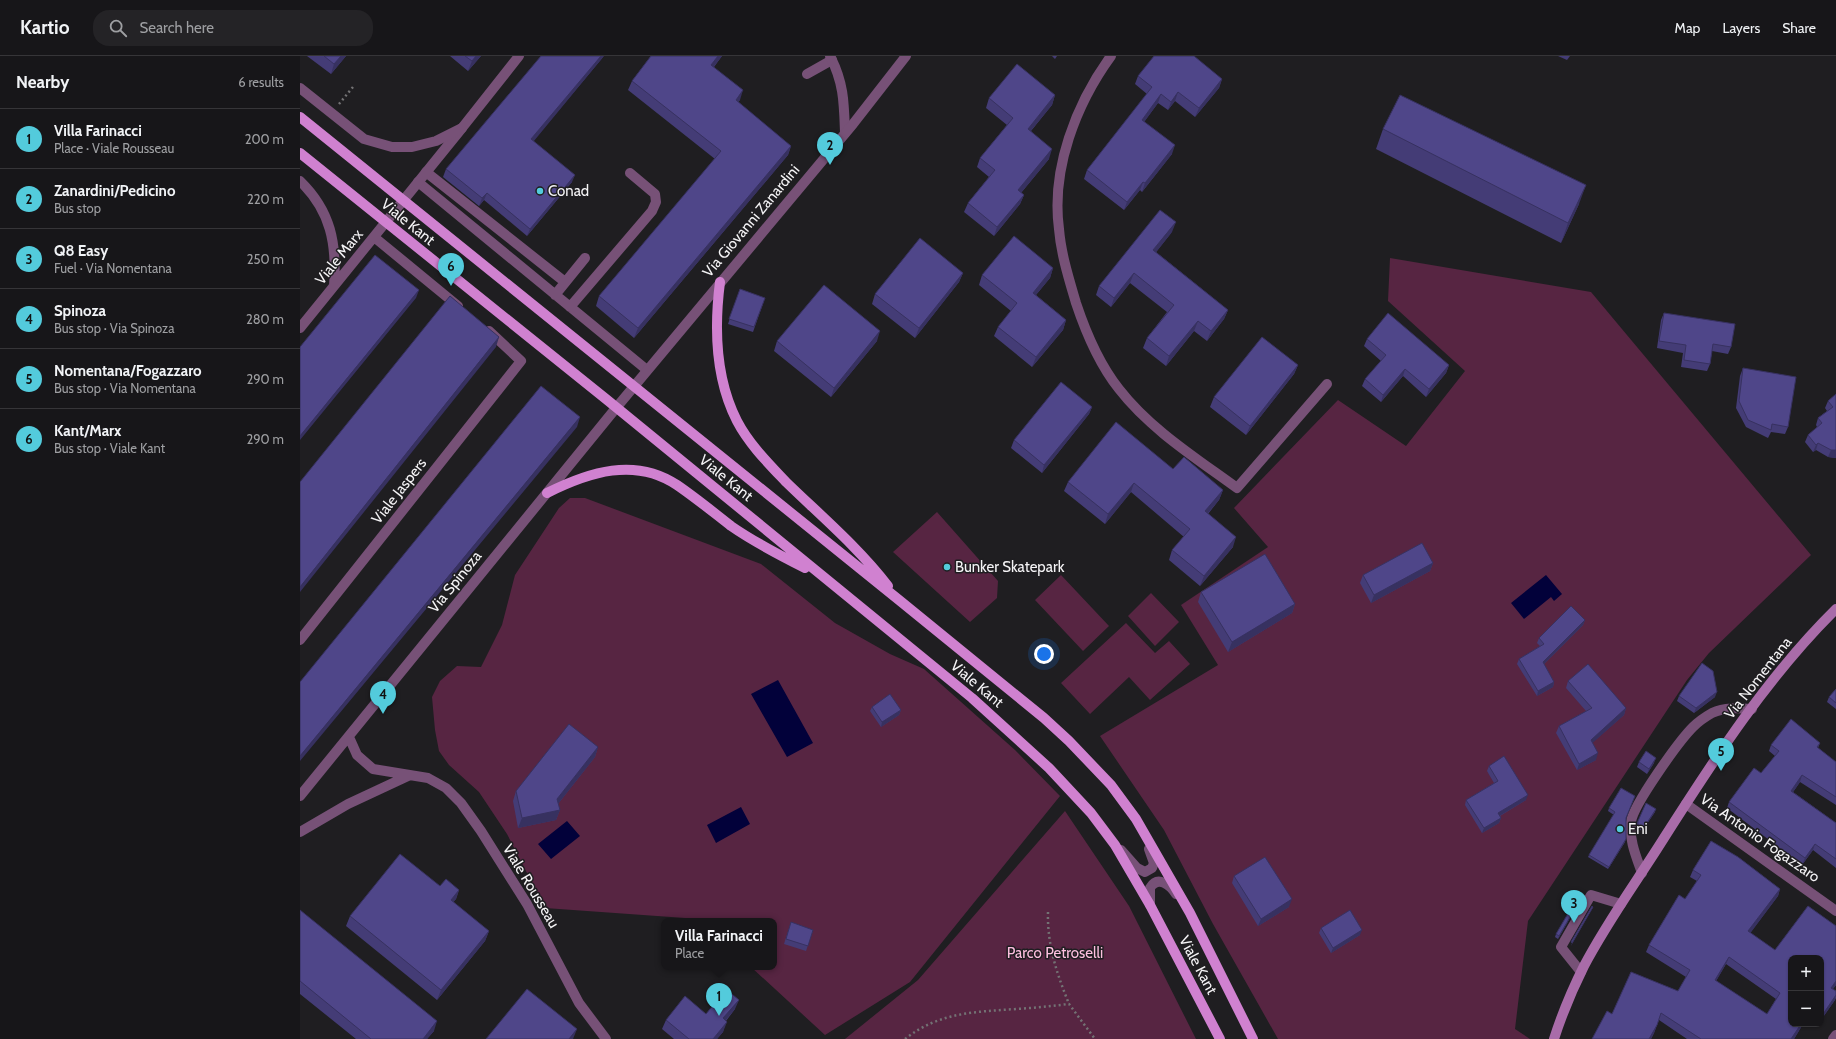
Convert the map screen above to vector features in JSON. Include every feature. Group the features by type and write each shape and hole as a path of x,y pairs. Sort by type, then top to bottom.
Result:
{"main road":[{"name":"Viale Kant","path":"300,117 1044,718 1083,755 1111,786 1139,824 1190,913 1252,1039"},
{"name":"Viale Kant","path":"300,154 616,408 972,698 1036,756 1091,813 1115,845 1150,905 1220,1039"},
{"path":"720,282 715,330 725,390 737,421 763,458 865,558 899,600"},
{"path":"547,493 575,480 598,472 631,469 650,472 677,485 724,521 754,541 826,580"},
{"name":"Via Nomentana","path":"1554,1039 1581,972 1622,904 1686,804 1752,709 1798,650 1836,609"}],"street":[{"name":"Viale Marx","path":"300,328 519,56"},
{"name":"Via Giovanni Zanardini","path":"634,387 845,133 906,56"},
{"path":"1111,56 1088,90 1078,114 1063,163 1058,195 1058,229 1070,284 1084,328 1105,368 1119,389 1156,427 1237,488 1327,384"},
{"path":"807,74 831,58 841,79 845,133"},
{"path":"300,88 364,140 392,147 422,145 441,139 462,128"},
{"path":"426,172 565,282"},
{"path":"570,307 652,211 656,202 655,194 630,173"},
{"path":"300,181 320,205 329,224 335,252 334,286"},
{"path":"418,182 647,370"},
{"path":"374,237 464,311"},
{"path":"555,295 585,258"},
{"name":"Viale Jaspers","path":"300,640 521,361 482,326"},
{"name":"Via Spinoza","path":"300,796 634,387"},
{"path":"1642,873 1632,845 1630,829 1631,820 1635,810 1645,793 1685,736 1704,718 1719,710 1727,708 1752,709"},
{"name":"Viale Rousseau","path":"349,737 357,755 367,766 378,771 425,777 441,784 451,792 465,808 529,908 579,1003 606,1039"},
{"path":"300,832 348,804 408,776"},
{"name":"Viale Kant","path":"1111,786 1150,850 1154,860 1153,866 1148,871 1141,871 1115,845"},
{"name":"Via Antonio Fogazzaro","path":"1686,804 1836,911"},
{"name":"Viale Kant","path":"1150,905 1150,888 1155,883 1162,882 1169,885 1190,913"},
{"path":"1581,972 1561,947 1592,896 1622,904"},
{"path":"1833,1039 1836,1035"}],"path":[{"path":"331,113 353,87"},
{"path":"1048,912 1047,924 1055,970 1069,1004 1096,1039"},
{"path":"905,1039 916,1030 950,1015 985,1010 1016,1009 1069,1004"}],"green space":[{"path":"1390,258 1591,292 1811,555 1709,653 1687,680 1528,921 1515,1029 1530,1039 1278,1039 1213,924 1164,830 1100,736 1218,665 1181,605 1268,547 1234,508 1338,400 1406,446 1465,371 1388,301"},
{"path":"570,498 585,498 761,564 835,623 890,654 924,669 1015,750 1060,796 910,982 825,1035 754,970 777,970 777,918 685,918 545,908 507,834 479,792 449,765 439,751 435,730 432,697 440,681 457,666 481,667 502,625 515,575 559,508"},
{"name":"Bunker Skatepark","path":"937,512 998,581 997,598 970,622 893,552"},
{"path":"1061,575 1109,626 1083,651 1035,600"},
{"path":"1151,593 1179,622 1155,646 1128,616"},
{"path":"1126,623 1155,653 1169,641 1190,664 1150,700 1129,677 1090,714 1061,683"},
{"name":"Parco Petroselli","path":"1065,811 1129,906 1196,1039 845,1039 918,980"}],"shaded area":[{"path":"1546,575 1562,594 1554,601 1551,597 1524,619 1511,603"},
{"path":"778,680 813,743 787,757 751,694"},
{"path":"741,807 750,824 716,843 707,825"},
{"path":"567,821 580,836 551,859 538,844"}],"building":[{"path":"324,56 341,56 334,64"},
{"path":"465,56 476,56 472,61"},
{"path":"541,56 601,56 531,139 575,175 530,229 487,193 482,198 446,169"},
{"path":"651,56 718,56 711,65 743,90 736,100 791,146 638,328 599,296 721,151 632,81"},
{"path":"1154,56 1194,56 1222,79 1199,108 1178,92 1171,102 1161,94 1142,120 1175,145 1145,183 1143,182 1127,202 1087,170 1152,87 1138,76"},
{"path":"1017,64 1055,95 1028,129 1052,149 1018,190 1024,195 997,227 968,203 995,170 980,158 1013,118 989,98"},
{"path":"1400,95 1586,185 1568,223 1383,129"},
{"path":"1160,210 1176,222 1153,250 1228,310 1211,331 1198,321 1169,356 1147,338 1174,305 1134,273 1114,298 1099,286"},
{"path":"1014,236 1053,268 1033,293 1066,320 1036,357 998,327 1017,303 982,275"},
{"path":"920,238 963,273 919,328 875,294"},
{"path":"375,255 419,290 300,436 300,347"},
{"path":"824,285 880,331 834,388 777,341"},
{"path":"740,289 765,298 754,327 729,319"},
{"path":"450,296 499,337 300,587 300,482"},
{"path":"1388,313 1449,365 1429,389 1405,369 1383,395 1365,379 1386,355 1367,339"},
{"path":"1664,313 1735,324 1731,347 1713,344 1710,364 1684,360 1686,345 1659,341"},
{"path":"1262,337 1298,365 1250,426 1214,397"},
{"path":"1743,368 1796,377 1788,427 1772,424 1771,430 1748,420 1739,401"},
{"path":"1061,382 1092,407 1044,465 1014,440"},
{"path":"541,386 580,417 300,756 300,682"},
{"path":"1836,394 1836,450 1831,450 1818,443 1816,445 1808,435 1822,423 1818,418 1833,407 1828,401"},
{"path":"1116,422 1173,469 1184,457 1223,490 1205,511 1236,537 1204,576 1172,550 1190,529 1134,483 1108,514 1068,482"},
{"path":"1422,543 1433,563 1374,595 1363,575"},
{"path":"1265,554 1295,604 1232,642 1201,592"},
{"path":"1571,606 1585,620 1543,662 1554,682 1538,691 1519,659 1544,644 1539,638"},
{"path":"1702,663 1713,671 1717,692 1696,708 1679,696"},
{"path":"1588,664 1626,708 1591,740 1598,753 1579,764 1559,726 1592,708 1568,681"},
{"path":"1836,689 1836,703 1829,697"},
{"path":"890,694 901,710 882,722 872,707"},
{"path":"1791,719 1820,743 1817,747 1836,762 1836,797 1802,775 1791,791 1836,823 1836,859 1815,844 1805,858 1729,802 1754,768 1761,773 1779,751 1771,745"},
{"path":"569,724 598,747 557,799 560,810 522,818 516,791"},
{"path":"1646,751 1656,758 1649,769 1639,762"},
{"path":"1504,756 1528,795 1498,813 1501,818 1484,828 1466,800 1498,781 1489,766"},
{"name":"Eni","path":"1621,788 1635,796 1626,818 1626,839 1609,867 1589,855 1615,812 1609,808"},
{"path":"1646,803 1656,809 1643,829 1638,825 1638,821"},
{"path":"1711,841 1738,857 1780,889 1748,931 1775,950 1808,906 1836,926 1836,981 1831,988 1836,991 1836,995 1824,1013 1824,955 1788,955 1788,1027 1799,1027 1791,1039 1701,1039 1661,1013 1657,1025 1649,1039 1592,1039 1607,1011 1612,1014 1631,972 1678,991 1690,970 1649,945 1679,895 1685,899 1701,875 1693,870","holes":["1729,957 1780,993 1767,1014 1715,980"]},
{"path":"400,854 440,886 446,879 459,890 451,900 489,931 441,990 350,916"},
{"path":"1265,857 1292,899 1261,919 1234,876"},
{"path":"1577,898 1580,900 1559,936 1556,934"},
{"path":"1592,906 1593,907 1572,943 1571,942"},
{"path":"300,910 437,1021 423,1039 371,1039 300,981"},
{"path":"1350,910 1362,930 1333,948 1321,928"},
{"path":"791,922 813,930 808,946 786,939"},
{"path":"527,989 577,1029 569,1039 486,1039"},
{"path":"726,989 739,1000 723,1018 727,1022 713,1039 689,1039 666,1020 685,996 706,1014"}],"place":[{"name":"Zanardini/Pedicino","path":"830,165"},
{"name":"Conad","path":"540,191"},
{"name":"Kant/Marx","path":"451,286"},
{"name":"Bunker Skatepark","path":"947,567"},
{"name":"Spinoza","path":"383,714"},
{"name":"Nomentana/Fogazzaro","path":"1721,771"},
{"name":"Eni","path":"1620,829"},
{"name":"Q8 Easy","path":"1574,923"},
{"name":"Villa Farinacci","path":"719,1016"}]}
